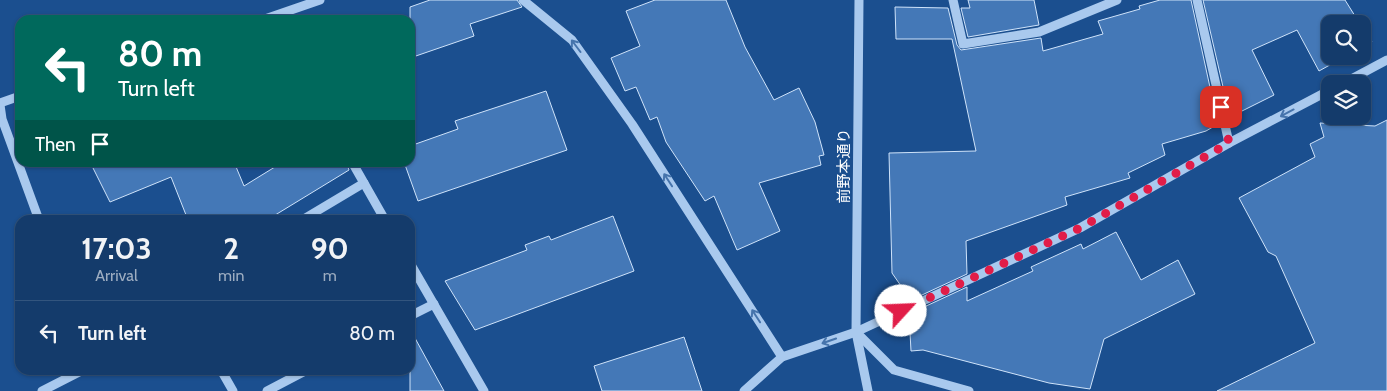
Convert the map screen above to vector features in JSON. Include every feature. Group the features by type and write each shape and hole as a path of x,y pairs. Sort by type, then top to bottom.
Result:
{"street":[{"path":"281,15 320,0"},
{"path":"523,0 572,40 632,124 782,357"},
{"name":"前野本通り","path":"858,0 856,332 868,391"},
{"path":"953,0 963,44 1039,32 1116,0"},
{"path":"1197,0 1229,143"},
{"path":"1359,75 1387,60"},
{"path":"744,391 782,357 856,332 1080,228 1229,143 1321,95"},
{"path":"15,98 0,104 2,119 15,154"},
{"path":"20,167 37,215"},
{"path":"355,167 382,215"},
{"path":"310,215 364,183"},
{"path":"415,272 484,391"},
{"path":"415,314 434,304"},
{"path":"856,332 894,370 969,391"},
{"path":"42,391 73,375"},
{"path":"224,375 233,391"},
{"path":"267,391 297,375"}],"building":[{"path":"430,0 517,0 522,7 470,24 474,36 415,56 415,15 410,15 410,7"},
{"path":"655,0 726,0 745,47 774,100 799,88 815,122 824,155 819,156 821,165 759,183 780,231 737,250 714,196 705,201 666,142 657,117 650,120 636,87 625,91 611,58 640,46 626,11"},
{"path":"968,0 1034,0 1039,25 968,37 961,8 970,8"},
{"path":"1160,0 1191,0 1218,124 1206,131 1162,144 1165,155 1128,173 1130,178 1065,197 1067,205 966,241 967,274 909,301 908,296 892,273 889,153 976,151 952,39 896,39 895,7 948,8 957,45 961,50 1041,38 1043,51 1103,34 1098,21 1140,9 1139,6"},
{"path":"1203,0 1345,0 1354,15 1321,15 1321,65 1330,65 1319,71 1297,30 1252,50 1274,95 1230,117"},
{"path":"546,91 567,150 418,201 406,167 415,167 415,144 458,129 455,121"},
{"path":"1387,120 1387,391 1217,391 1315,343 1276,256 1268,252 1239,198 1315,157 1310,144 1324,137 1320,123 1321,125 1375,126"},
{"path":"92,167 236,167 244,186 275,167 348,167 349,170 275,215 186,215 171,177 110,202"},
{"path":"613,216 634,271 475,330 445,281 527,250 525,245 549,236 551,240"},
{"path":"1116,232 1141,280 1178,260 1195,294 1104,339 1090,389 1049,383 923,350 911,351 909,314 967,287 967,301 1033,271 1031,267 1081,244 1083,249"},
{"path":"684,337 702,391 602,391 594,366"},
{"path":"415,338 444,391 410,391 410,375 415,375"}],"route":[{"path":"901,311 1080,228 1229,143 1221,107"}]}
